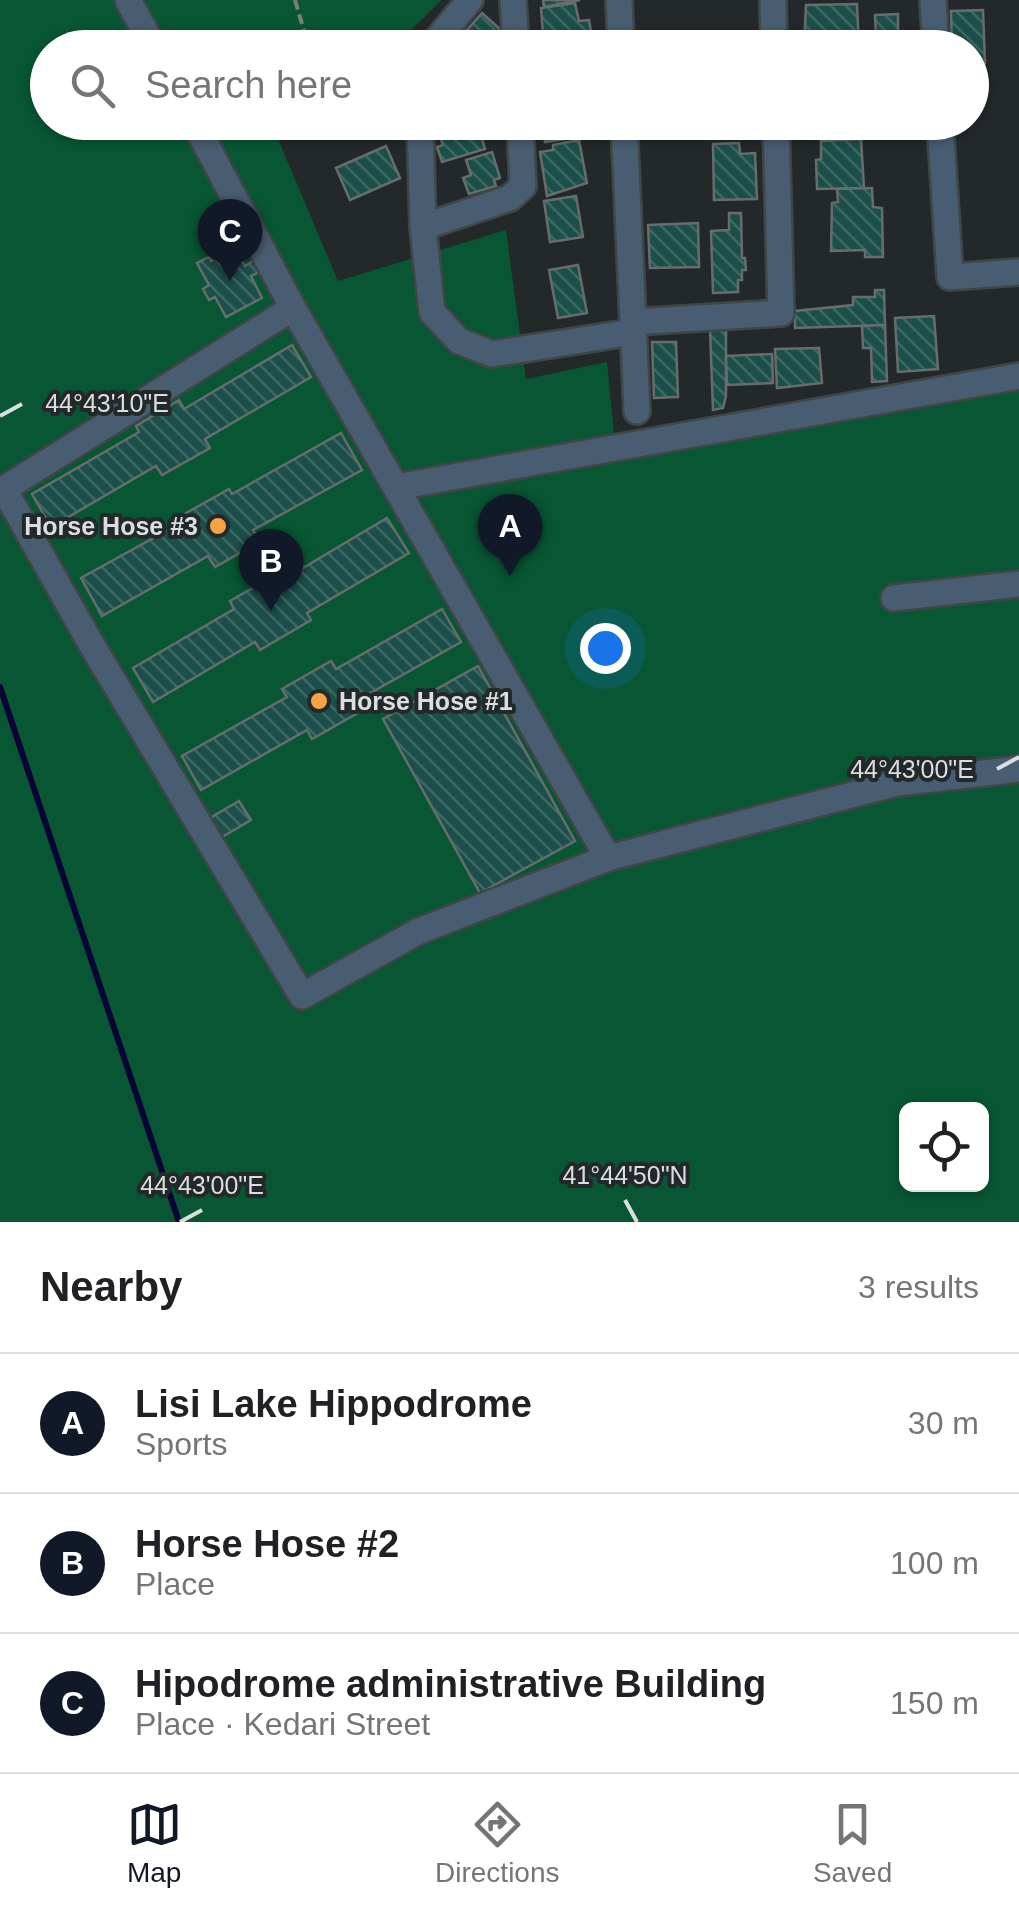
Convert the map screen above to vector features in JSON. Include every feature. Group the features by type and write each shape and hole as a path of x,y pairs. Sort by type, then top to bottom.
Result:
{"street":[{"path":"128,0 144,30"},
{"path":"445,30 470,0"},
{"path":"513,0 515,30"},
{"path":"619,0 620,30"},
{"path":"773,0 774,30"},
{"path":"933,0 935,30"},
{"path":"204,140 293,308 608,858"},
{"path":"421,140 423,227 432,312 460,340 492,354 633,327 782,314 777,140"},
{"path":"423,227 510,198 523,186 521,140"},
{"path":"625,140 637,411"},
{"path":"941,140 950,277 1019,272"},
{"path":"293,308 4,488 90,642 302,996 420,932 608,858 898,783 1019,770"},
{"path":"396,487 1019,376"},
{"path":"894,598 1019,584"}],"path":[{"path":"295,0 304,30"}],"green space":[{"path":"0,0 441,0 411,30 30,30 30,140 278,140 338,281 506,230 526,379 607,362 614,434 1019,367 1019,1222 0,1222"}],"building":[{"path":"543,0 580,0 544,7"},
{"path":"575,3 579,21 589,20 591,30 543,30 541,8"},
{"path":"857,4 858,30 805,30 806,5"},
{"path":"983,10 984,30 952,30 951,11"},
{"path":"482,13 501,30 467,30"},
{"path":"898,14 898,30 876,30 875,15"},
{"path":"441,140 482,140 485,149 442,162 437,147 443,145"},
{"path":"579,140 587,183 547,196 540,152"},
{"path":"861,140 864,188 817,189 816,160 821,159 821,141"},
{"path":"739,143 740,154 755,153 757,199 714,200 713,144"},
{"path":"386,146 400,178 350,200 336,168"},
{"path":"492,152 500,178 494,180 496,186 469,194 463,178 471,175 466,160"},
{"path":"872,188 873,207 882,208 883,257 865,257 865,250 831,251 832,203 838,202 837,189"},
{"path":"576,196 583,237 550,242 544,201"},
{"path":"729,213 741,213 746,270 742,270 742,280 738,280 738,292 713,293 711,231 729,230"},
{"path":"698,223 699,267 650,268 648,225"},
{"path":"235,248 245,266 253,261 259,272 251,276 262,298 226,317 215,297 209,300 203,289 209,285 197,263 209,257 211,261"},
{"path":"578,265 587,313 558,318 549,270"},
{"path":"875,290 884,290 885,325 795,328 795,311 853,305 853,297 875,297"},
{"path":"934,316 938,369 898,372 895,318"},
{"path":"885,325 887,381 872,382 871,348 863,348 862,326"},
{"path":"710,329 726,329 726,396 723,408 713,410"},
{"path":"652,342 676,342 678,397 654,398"},
{"path":"292,345 311,377 205,439 210,448 162,475 156,466 51,527 32,494 139,432 136,426 179,400 184,409"},
{"path":"819,348 822,383 777,388 775,349"},
{"path":"772,354 773,383 727,385 726,356"},
{"name":"Horse Hose #3","path":"341,433 362,470 253,530 259,542 215,567 208,556 102,616 81,578 184,521 181,516 229,489 232,494"},
{"path":"387,518 409,553 307,613 311,620 260,650 255,642 153,702 133,668 234,609 230,601 277,574 281,581"},
{"name":"Horse Hose #1","path":"442,609 461,642 351,704 356,714 312,739 307,730 201,790 182,756 287,697 282,689 331,661 336,669"},
{"path":"478,666 575,841 480,893 383,719"},
{"path":"239,801 251,820 222,837 210,818"}],"waterway":[{"path":"0,687 179,1222"}],"place":[{"name":"Hipodrome administrative Building","path":"230,281"},
{"name":"Horse Hose #3","path":"218,526"},
{"name":"Lisi Lake Hippodrome","path":"510,576"},
{"name":"Horse Hose #2","path":"271,611"},
{"name":"Horse Hose #1","path":"319,701"}]}
